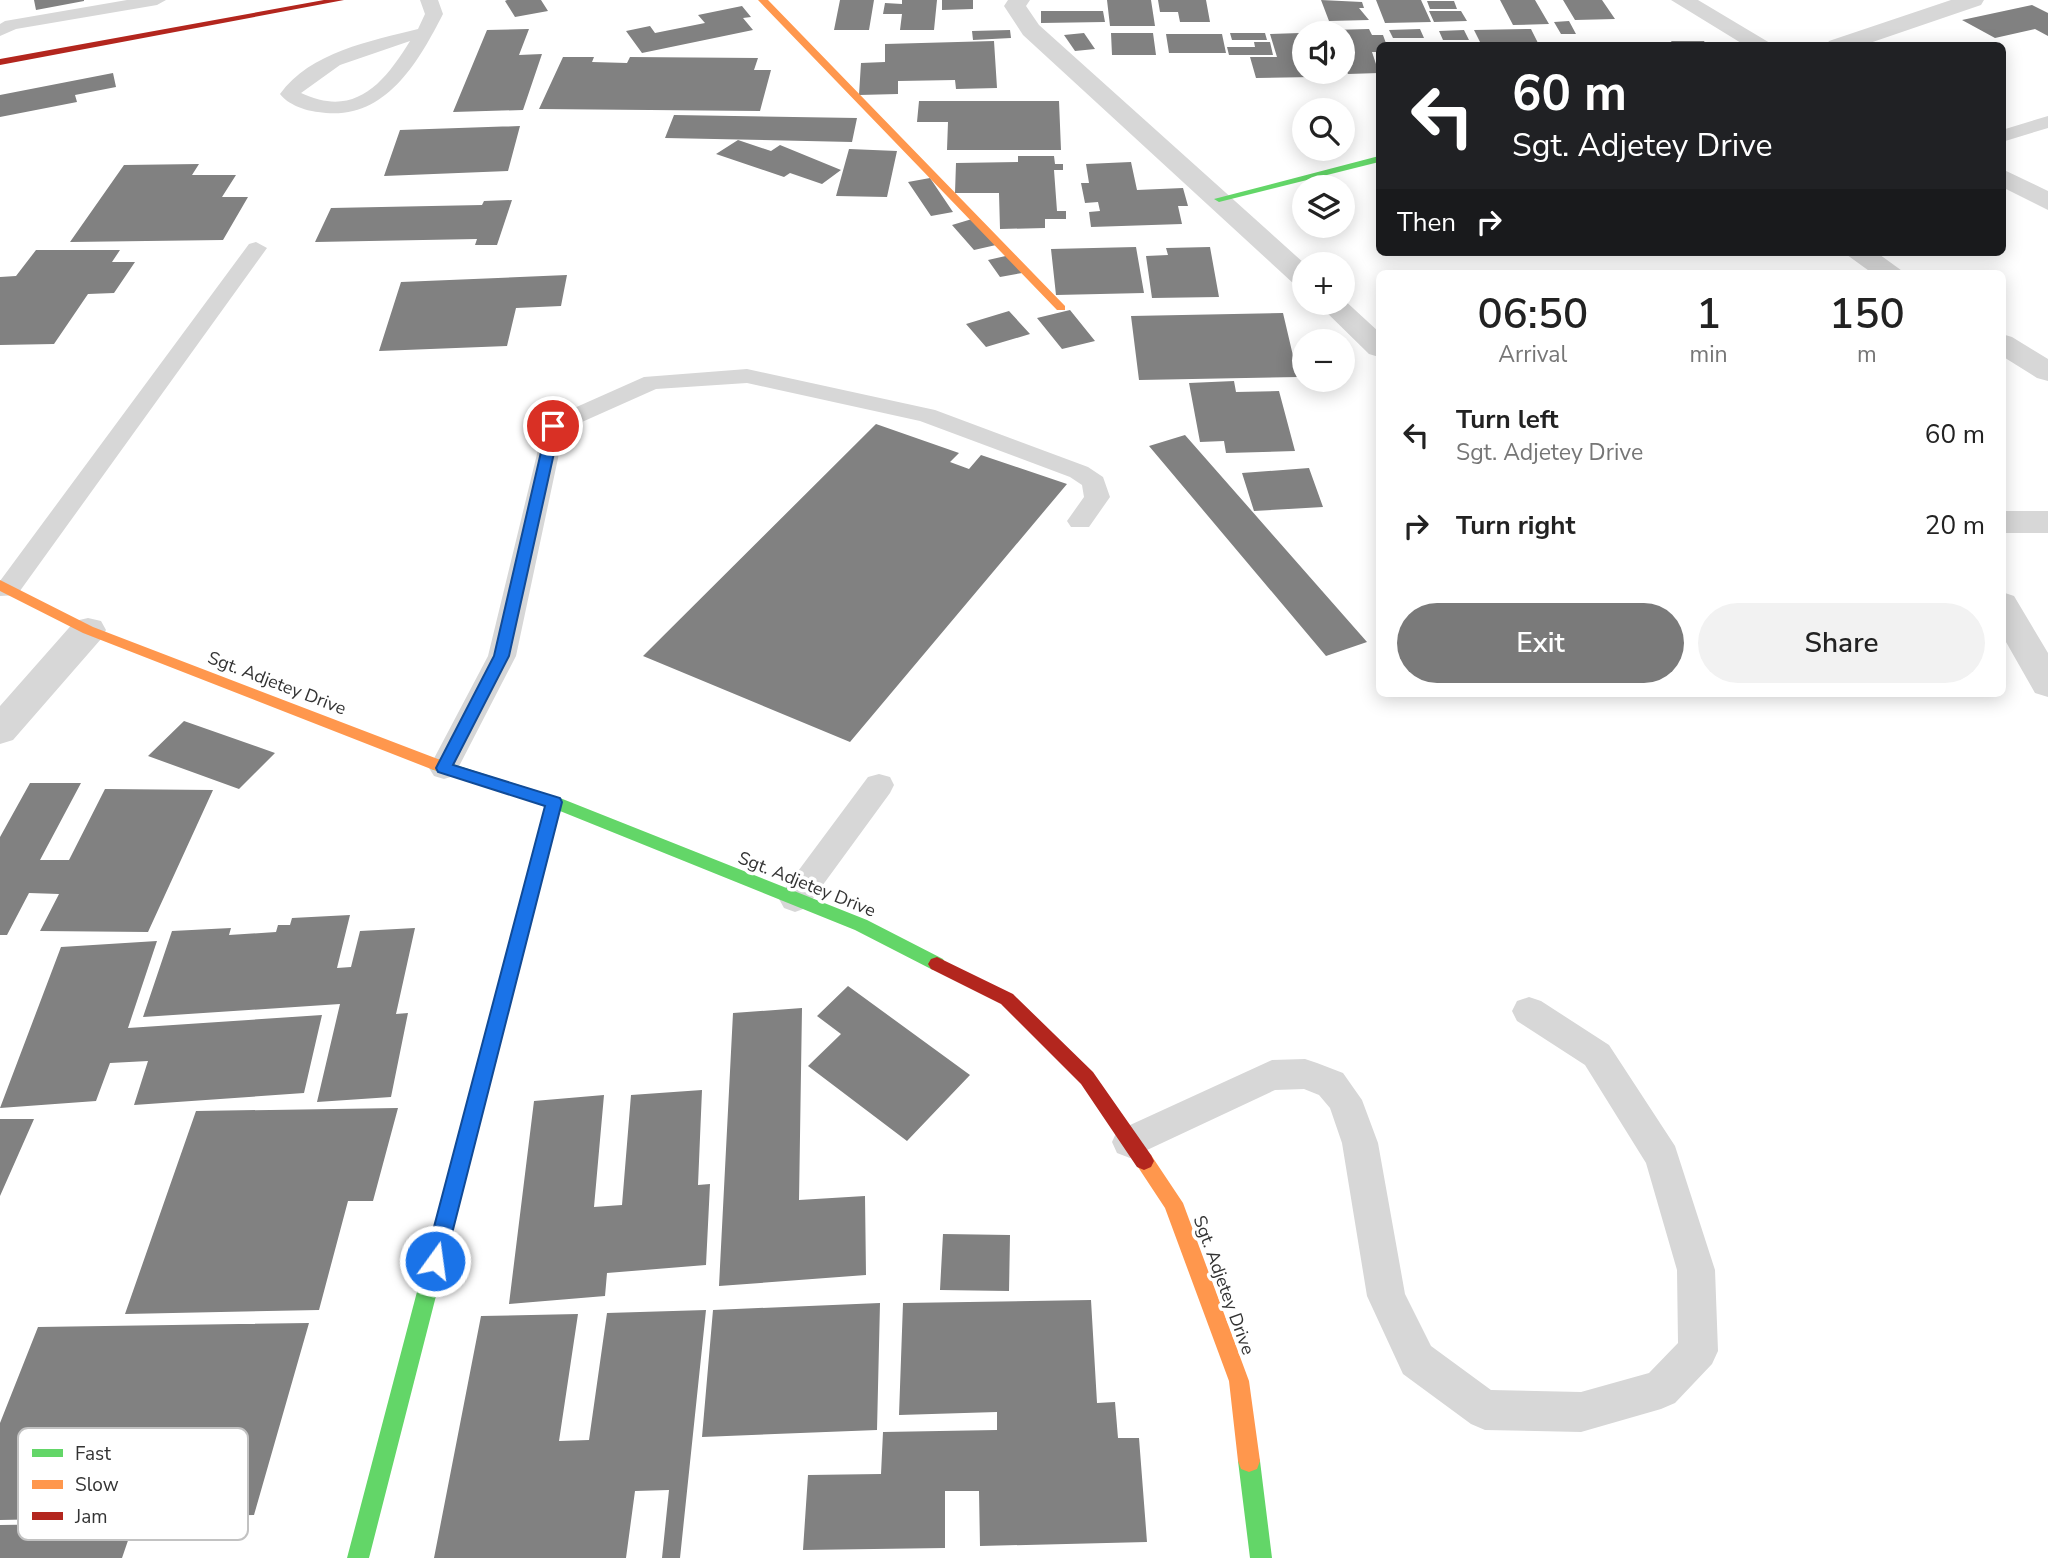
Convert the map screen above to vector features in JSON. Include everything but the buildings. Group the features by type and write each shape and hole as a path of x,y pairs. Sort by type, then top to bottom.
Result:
{"street":[{"path":"2,58 339,0"},
{"path":"763,0 1061,307"},
{"path":"1019,0 1016,6 1031,30 1292,267"},
{"path":"1682,0 1757,42"},
{"path":"1848,42 1958,2"},
{"path":"1219,199 1376,160"},
{"path":"2006,179 2048,202"},
{"path":"1863,256 1886,270"},
{"path":"1344,315 1376,345"},
{"path":"2006,346 2048,372"},
{"path":"2006,522 2048,522"},
{"name":"Sgt. Adjetey Drive","path":"4,587 88,631 444,768 554,802 861,925 1007,999 1087,1078 1173,1203 1239,1381 1261,1558"},
{"path":"2006,611 2048,684"},
{"path":"0,730 88,631"},
{"path":"358,1558 554,802"}],"lane":[{"path":"0,31 11,25 156,0"},
{"path":"425,33 373,46 324,65 301,80 289,94 306,105 334,108 365,103 404,69 425,33 434,14 429,0"},
{"path":"2006,135 2048,122"},
{"path":"4,587 256,248"},
{"path":"444,768 502,656 553,426 652,382 747,376 928,415 1079,472 1094,482 1097,497 1080,521"},
{"path":"795,899 880,785"},
{"path":"1130,1142 1272,1075 1305,1074 1331,1084 1345,1100 1360,1143 1386,1296 1417,1360 1485,1410 1581,1412 1661,1389 1698,1351 1696,1270 1662,1157 1597,1055 1529,1011"}],"traffic: fast":[{"path":"1219,199 1376,160"},
{"path":"437,765 554,802 861,925 937,964"},
{"path":"358,1558 554,802"},
{"path":"1249,1461 1261,1558"}],"traffic: slow":[{"path":"763,0 1061,308"},
{"path":"0,585 88,630 437,765"},
{"path":"1144,1161 1173,1203 1239,1381 1249,1461"}],"traffic: jam":[{"path":"0,62 339,0"},
{"path":"937,964 1007,999 1087,1078 1144,1161"}],"route":[{"path":"435,1261 554,802 444,768 502,656 553,426"}]}
